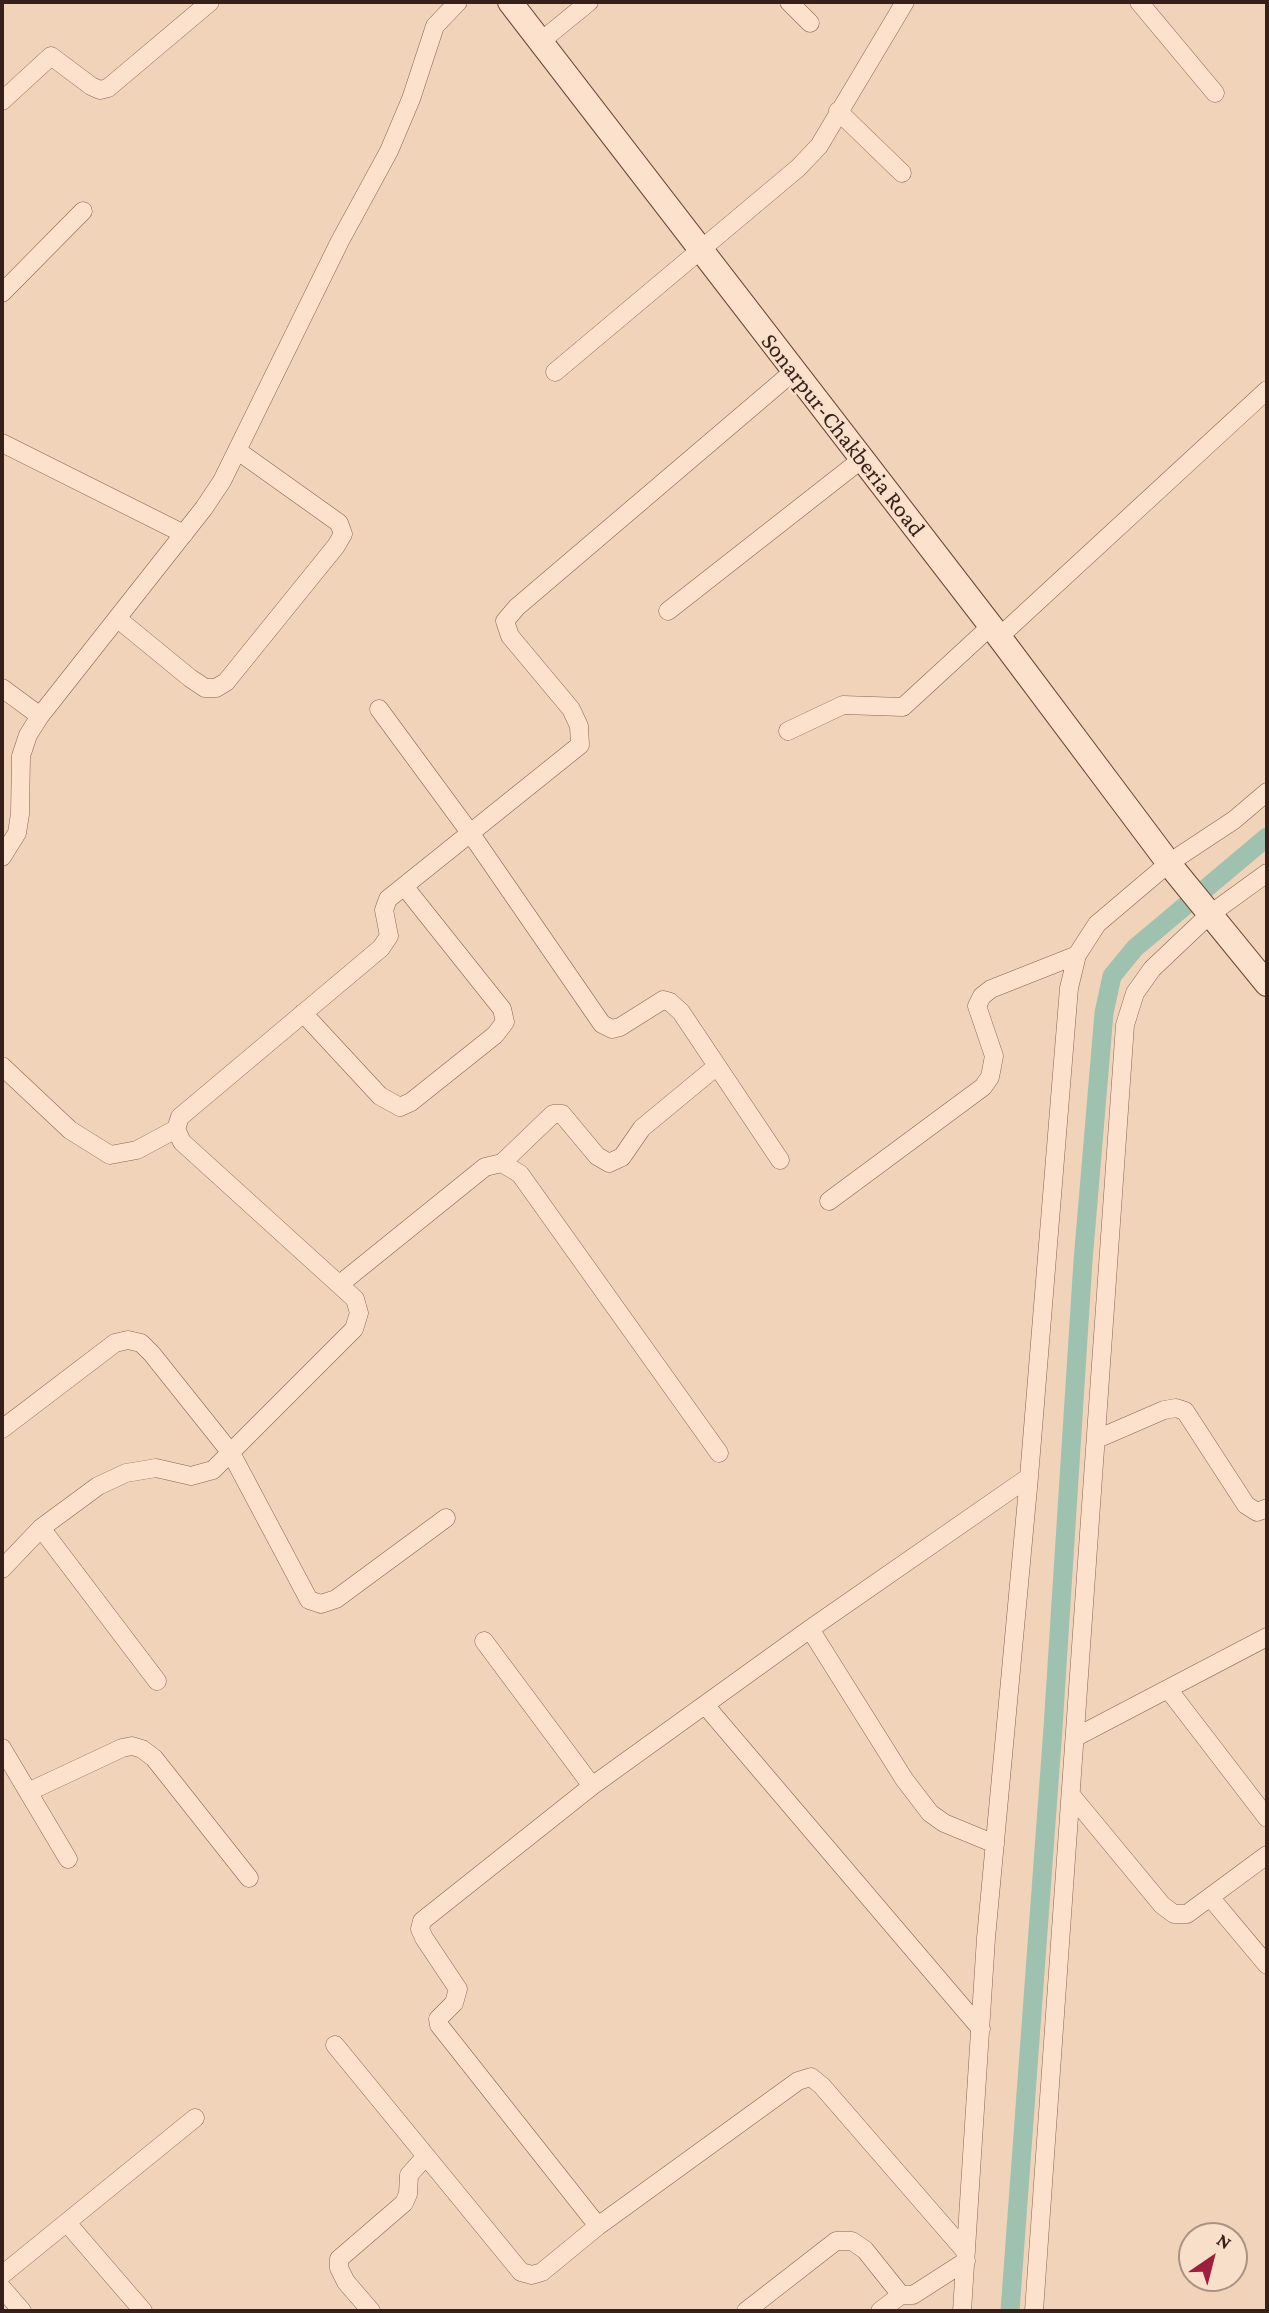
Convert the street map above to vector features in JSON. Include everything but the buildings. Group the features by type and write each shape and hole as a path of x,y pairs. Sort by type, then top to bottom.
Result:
{"main road":[{"name":"Sonarpur-Chakberia Road","path":"510,2 1208,912"},
{"path":"1208,912 1267,984"}],"street":[{"path":"2,101 51,56 91,86 100,90 108,88 210,2"},
{"path":"2,857 17,833 21,756 40,716 184,534 222,481 340,241 388,150 411,99 435,26 458,2"},
{"path":"540,42 589,2"},
{"path":"789,2 810,23"},
{"path":"555,372 789,177 819,146 905,2"},
{"path":"1139,2 1215,93"},
{"path":"838,111 902,173"},
{"path":"2,293 83,211"},
{"path":"2,1569 41,1528 98,1486 126,1474 156,1468 191,1476 213,1470 354,1329 359,1313 355,1300 340,1283 182,1142 176,1129 180,1117 381,948 389,936 384,909 388,899 580,744 579,726 572,709 510,636 505,621 517,607 794,371"},
{"path":"788,731 842,705 903,707 995,632 1267,390"},
{"path":"2,443 184,534"},
{"path":"118,619 190,678 205,688 216,688 226,681 335,546 343,534 339,523 237,451"},
{"path":"668,611 862,459"},
{"path":"2,688 40,716"},
{"path":"379,709 471,834 602,1024 612,1029 620,1027 663,1000 670,1002 681,1012 780,1160"},
{"path":"962,2311 995,1844 1030,1477 1069,988 1077,955 1097,924 1267,792"},
{"path":"1034,2311 1125,1025 1135,993 1152,969 1208,912 1267,873"},
{"path":"303,1013 380,1096 400,1107 411,1102 495,1035 505,1021 502,1009 404,886"},
{"path":"829,1201 983,1087 990,1077 994,1056 976,1006 982,996 991,989 1077,955"},
{"path":"2,1066 70,1130 110,1155 137,1150 176,1129"},
{"path":"340,1283 485,1167 502,1163 553,1114 562,1114 597,1156 609,1163 622,1157 642,1128 717,1066"},
{"path":"502,1163 520,1174 719,1453"},
{"path":"2,1429 115,1343 128,1340 141,1343 152,1354 232,1453 309,1600 321,1604 336,1600 446,1518"},
{"path":"1097,1440 1164,1410 1176,1408 1185,1411 1246,1505 1256,1512 1267,1508"},
{"path":"598,2226 439,2025 438,2019 454,2003 458,1989 420,1929 427,1914 592,1786 810,1629 1030,1477"},
{"path":"41,1528 157,1681"},
{"path":"810,1629 916,1798 944,1823 995,1844"},
{"path":"1076,1737 1267,1637"},
{"path":"484,1641 592,1786"},
{"path":"1168,1689 1267,1818"},
{"path":"705,1706 981,2029"},
{"path":"28,1792 122,1748 132,1746 142,1749 155,1758 249,1878"},
{"path":"4,1755 68,1859"},
{"path":"1071,1795 1162,1905 1174,1914 1187,1914 1267,1855"},
{"path":"1210,1897 1267,1965"},
{"path":"335,2045 521,2272 532,2276 542,2272 598,2226 798,2081 811,2077 822,2085 966,2256"},
{"path":"2,2275 195,2118"},
{"path":"371,2311 346,2282 339,2268 339,2259 404,2203 408,2194 409,2175 426,2156"},
{"path":"68,2224 143,2311"},
{"path":"746,2311 836,2241 852,2241 865,2250 901,2295"},
{"path":"880,2311 901,2295 913,2295 966,2256"},
{"path":"2,2288 22,2311"}],"waterway":[{"path":"1010,2311 1053,1728 1083,1261 1104,1013 1112,976 1135,948 1267,837"}]}
